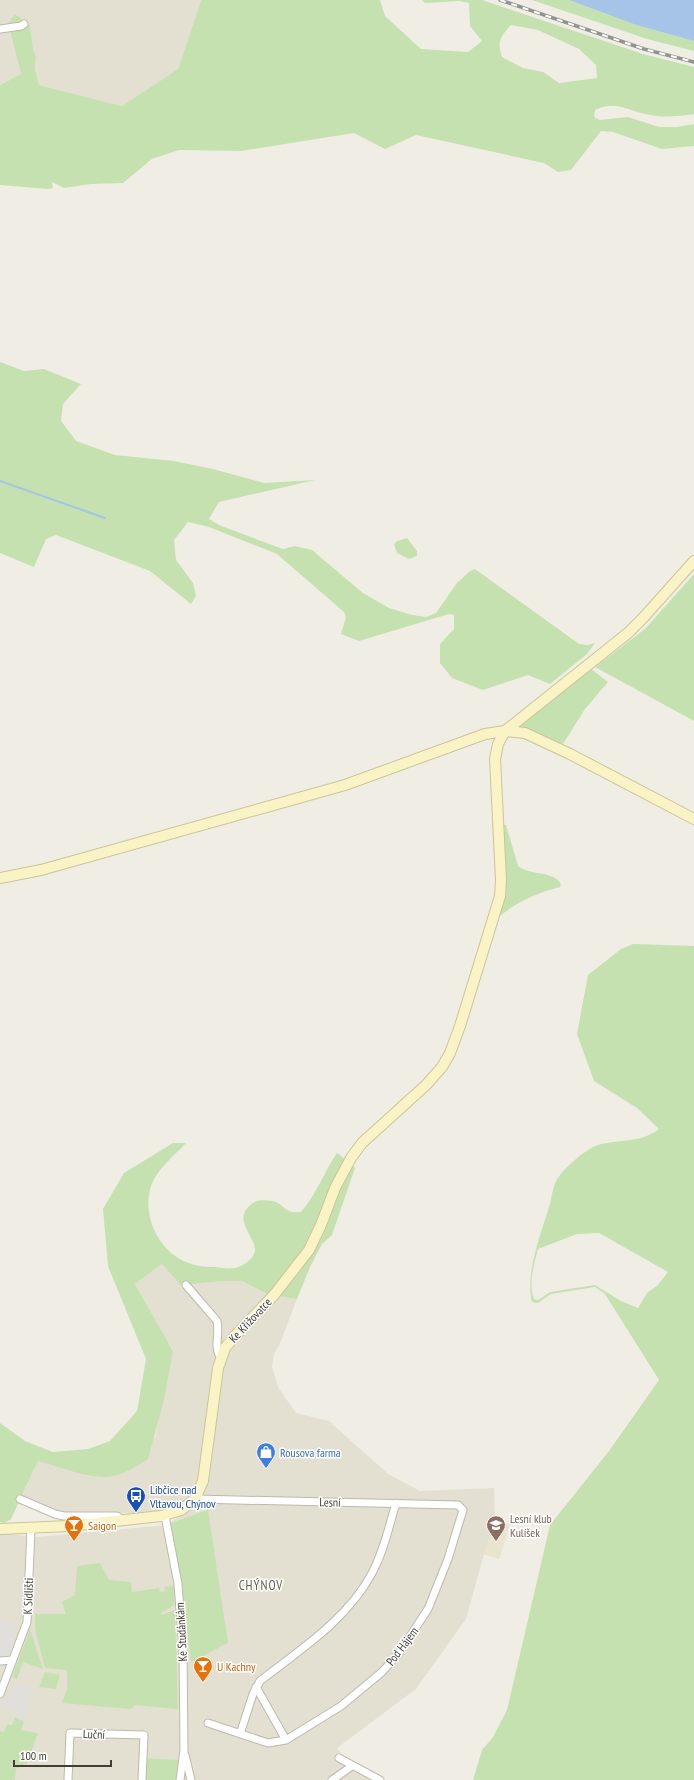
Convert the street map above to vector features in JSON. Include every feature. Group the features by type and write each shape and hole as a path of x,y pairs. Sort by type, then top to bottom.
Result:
{"street":[{"path":"0,29 21,26 24,24"},
{"path":"505,731 628,633 694,561"},
{"path":"0,878 41,870 345,785 485,734 505,731 525,733 570,754 694,819"},
{"name":"Ke Křižovatce","path":"195,1499 204,1476 217,1371 221,1358 229,1342 274,1295 308,1250 321,1226 335,1188 351,1158 362,1143 426,1085 442,1067 453,1047 500,896 501,880 495,759 498,744 505,731"},
{"path":"186,1285 217,1321 219,1328 216,1348 221,1358"},
{"path":"20,1499 54,1514 64,1516 117,1516 122,1520"},
{"path":"0,1529 31,1529 165,1516 184,1508 195,1499"},
{"name":"Lesní","path":"195,1499 458,1505 463,1510"},
{"path":"240,1734 253,1694 260,1680 332,1624 362,1590 373,1572 396,1503"},
{"name":"Pod Hájem","path":"208,1723 268,1743 286,1740 341,1706 382,1672 399,1653 428,1609 448,1559 463,1510"},
{"name":"Ke Studánkám","path":"165,1516 178,1584 183,1649 184,1750 180,1780"},
{"name":"K Sídlišti","path":"0,1694 27,1622 31,1529"},
{"path":"0,1661 12,1660"},
{"path":"256,1687 286,1740"},
{"name":"Luční","path":"68,1780 70,1733 144,1735 142,1780"},
{"name":"Ke Studánkám","path":"184,1750 191,1780"},
{"path":"339,1758 380,1780"},
{"path":"332,1780 352,1766"}],"shaded area":[{"path":"0,0 201,0 178,69 122,106 39,85 35,69 36,57 33,48 30,25 15,14 8,23 21,74 0,85"},
{"path":"162,1264 221,1281 242,1281 267,1294 224,1339 213,1364 198,1482 187,1500 160,1513 56,1513 22,1496 38,1461 74,1472 155,1437 173,1351 135,1284"},
{"path":"277,1295 297,1299 279,1346 274,1354 272,1367 278,1387 296,1413 329,1421 388,1474 420,1491 494,1488 495,1515 509,1526 499,1559 484,1554 466,1619 416,1689 337,1748 345,1759 384,1780 0,1780 0,1533 37,1537 166,1525 202,1503 221,1368 231,1346"},
{"name":"Lesní klub Kulíšek","path":"493,1525 508,1530 499,1559 484,1554"},
{"path":"0,1620 17,1625 12,1638 21,1641 15,1654 8,1651 6,1655 0,1658"},
{"path":"16,1683 32,1689 25,1707 29,1710 24,1721 15,1717 17,1712 0,1706 0,1698 8,1701"}],"green space":[{"path":"201,0 380,0 385,16 421,49 468,52 482,41 470,26 469,3 459,1 425,3 422,0 482,0 643,54 694,67 694,114 656,116 623,107 610,106 595,110 594,117 600,120 628,117 659,127 677,127 694,124 694,146 662,149 613,132 601,131 571,170 558,172 544,163 416,135 385,149 354,133 241,151 179,150 152,159 123,183 91,184 64,188 52,182 53,188 49,189 0,185 0,85 21,74 8,23 15,14 30,25 33,48 36,57 35,69 39,85 122,106 178,69","holes":["511,25 538,30 579,49 596,65 597,78 559,83 543,72 523,68 502,57 500,40"]},
{"path":"532,0 569,0 636,25 694,41 694,51 647,39"},
{"path":"0,362 24,371 44,369 81,384 63,404 61,421 76,441 115,455 174,461 213,469 264,483 315,480 219,502 209,519 219,525 283,549 295,546 312,550 363,593 389,608 412,615 426,617 436,613 457,583 470,571 475,569 579,644 587,645 595,643 587,654 550,684 528,675 483,690 452,678 440,663 440,644 454,629 454,615 449,614 359,641 341,634 346,617 344,612 277,554 209,527 188,522 174,540 176,560 193,583 196,596 191,604 150,571 56,535 46,539 34,567 0,553"},
{"path":"407,538 417,551 417,556 409,559 397,553 394,544 397,541"},
{"path":"694,574 694,721 595,667 645,629"},
{"path":"590,668 608,682 585,709 563,744 520,726"},
{"path":"502,825 506,825 518,866 529,871 553,877 561,884 560,887 520,902 499,917 505,883"},
{"path":"633,944 694,946 694,1780 473,1780 482,1750 493,1737 507,1710 550,1525 609,1451 659,1380 605,1294 595,1287 551,1294 538,1303 532,1302 530,1290 532,1266 535,1253 554,1187 561,1174 576,1159 593,1147 606,1143 645,1137 659,1129 637,1108 594,1081 577,1034 588,975 621,949","holes":["599,1233 668,1272 658,1285 647,1293 638,1308 621,1301 595,1285 550,1292 538,1300 534,1299 532,1293 532,1274 538,1249 577,1234"]},
{"path":"173,1143 186,1143 157,1174 151,1186 149,1197 150,1219 154,1230 167,1249 186,1262 200,1266 234,1268 241,1266 253,1256 255,1249 254,1244 245,1226 244,1215 253,1203 261,1200 271,1201 278,1203 290,1212 301,1212 311,1198 337,1153 355,1168 332,1235 322,1244 310,1267 297,1299 267,1294 242,1281 221,1281 181,1285 162,1264 135,1284 173,1351 164,1400 148,1459 124,1473 108,1477 82,1474 38,1461 11,1519 4,1523 0,1522 0,1423 25,1441 53,1452 88,1449 110,1441 137,1411 146,1359 108,1266 103,1209 124,1173"},
{"path":"208,1510 228,1643 191,1662 181,1585 168,1524"},
{"path":"100,1563 109,1580 131,1582 132,1592 159,1588 160,1592 165,1591 164,1587 174,1586 174,1605 161,1613 161,1615 175,1610 178,1709 135,1705 131,1709 62,1703 67,1689 67,1670 45,1668 35,1629 35,1614 66,1614 62,1602 75,1595 77,1566"},
{"path":"30,1629 43,1669 23,1662 17,1679 12,1677"},
{"path":"45,1672 60,1675 56,1689 39,1687"},
{"path":"15,1717 24,1721 21,1730 38,1733 27,1763 16,1769 15,1780 0,1780 0,1731 4,1732 7,1724 12,1725"},
{"path":"143,1758 178,1760 176,1780 142,1780"}],"water":[{"path":"569,0 694,0 694,41 636,25"}],"waterway":[{"path":"0,481 105,518"}],"railway":[{"path":"500,0 644,49 694,62"}],"place":[{"name":"Rousova farma","path":"266,1469"},
{"name":"Libčice nad Vltavou, Chýnov","path":"136,1513"},
{"name":"Saigon","path":"74,1542"},
{"name":"Lesní klub Kulíšek","path":"496,1542"},
{"name":"U Kachny","path":"203,1683"}],"district":[{"name":"CHÝNOV","path":"261,1585"}]}
